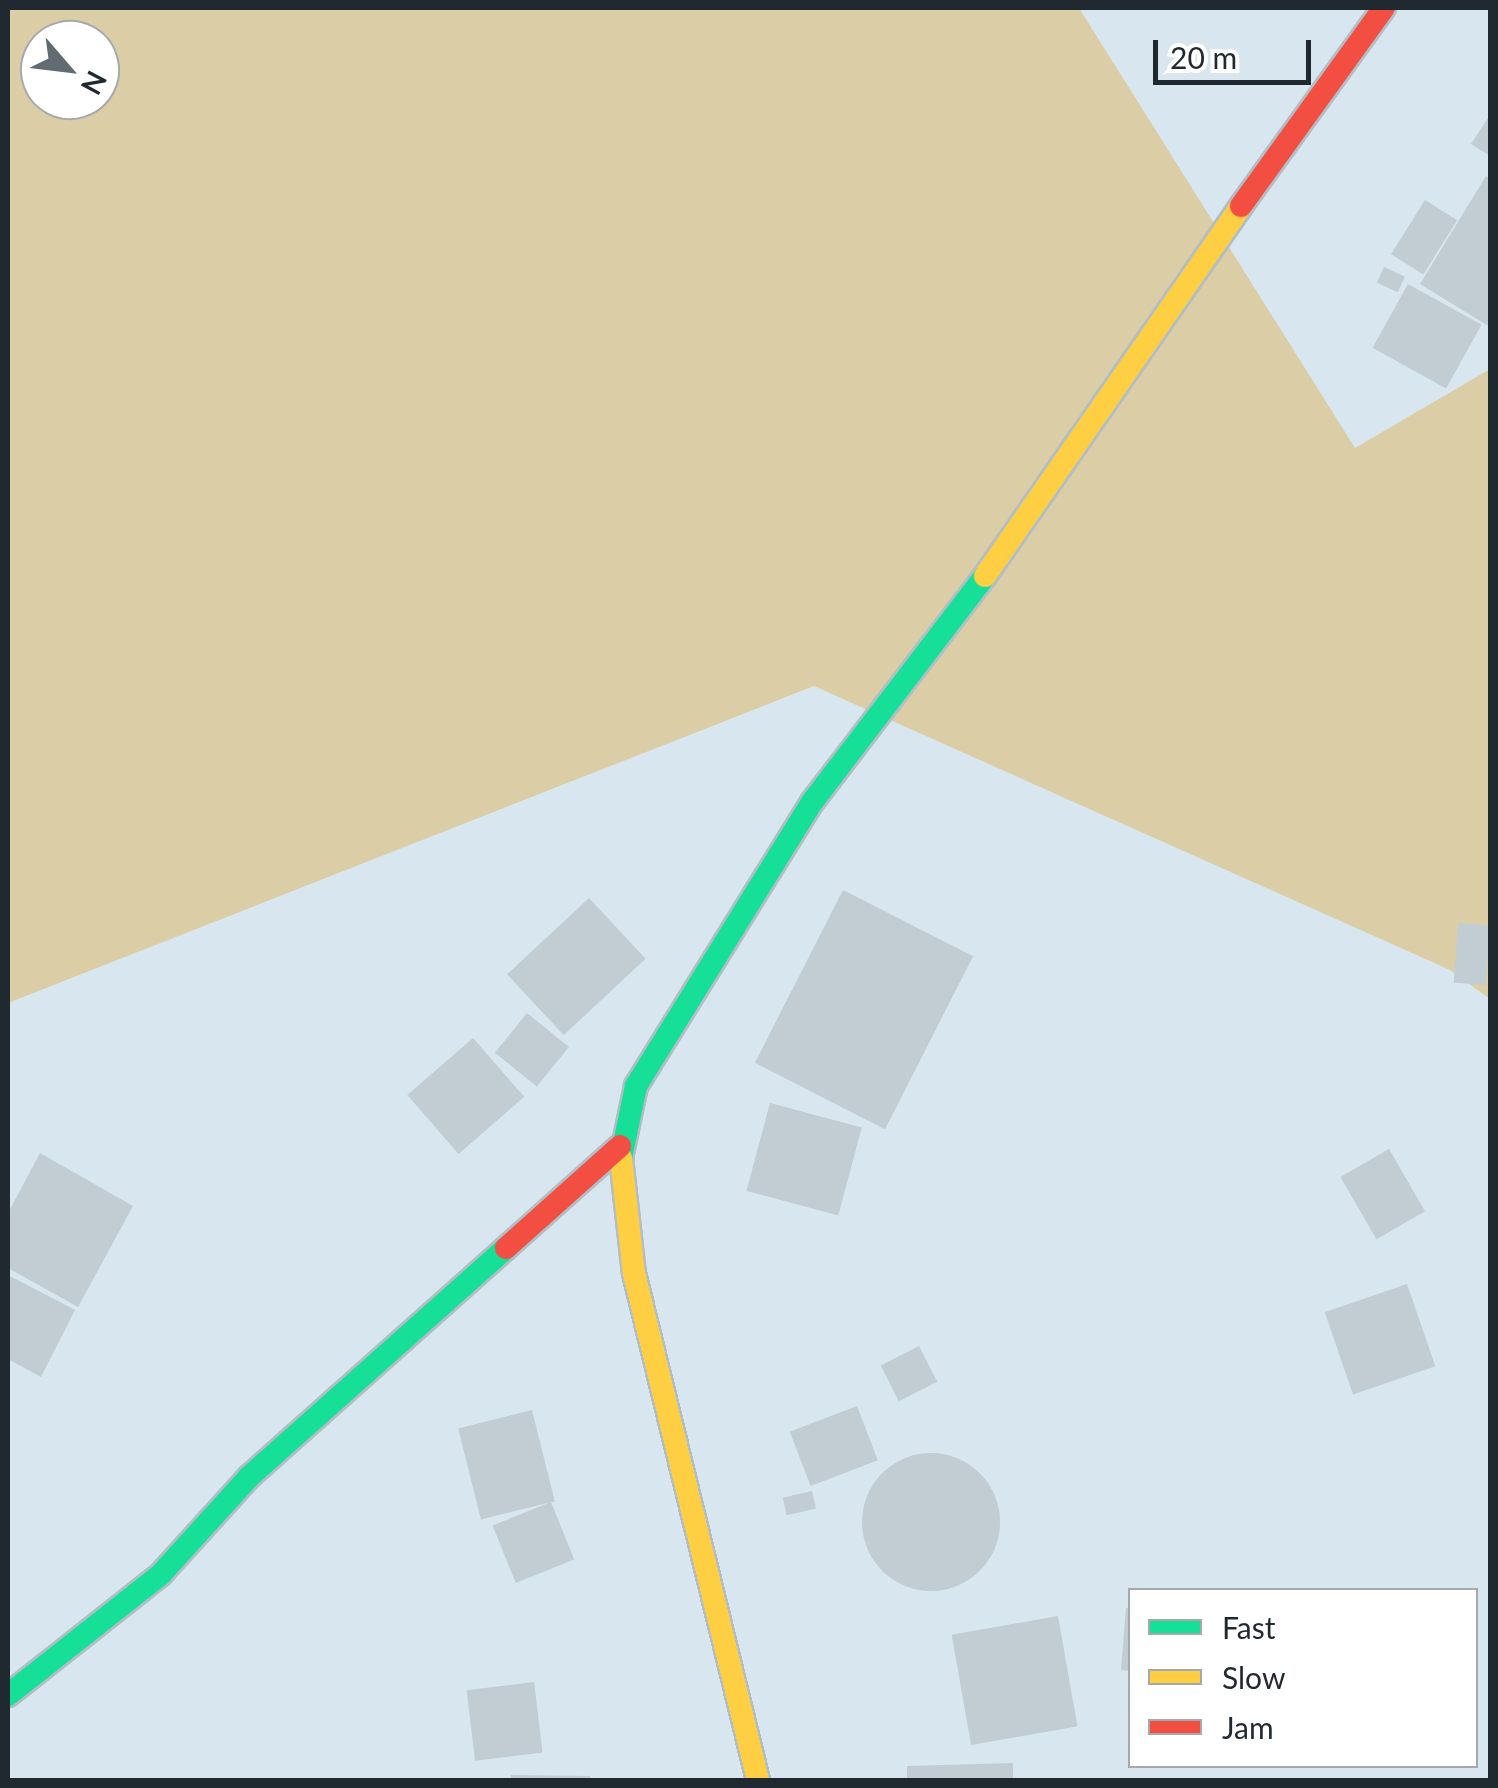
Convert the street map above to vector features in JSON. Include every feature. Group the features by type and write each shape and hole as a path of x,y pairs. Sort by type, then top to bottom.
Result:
{"main road":[{"path":"758,1780 634,1274 620,1146 636,1086 812,801 1019,532 1151,330 1384,8"},
{"path":"8,1695 161,1574 249,1477 620,1146"}],"shaded area":[{"path":"8,8 1079,8 1355,448 1490,369 1490,999 1450,970 814,686 8,1003"}],"building":[{"path":"1490,115 1490,156 1471,144"},
{"path":"1486,176 1490,179 1490,327 1420,284"},
{"path":"1425,200 1457,220 1423,274 1391,254"},
{"path":"1384,267 1405,277 1398,292 1377,282"},
{"path":"1408,284 1481,325 1446,389 1373,348"},
{"path":"843,890 973,956 885,1129 755,1063"},
{"path":"589,898 646,959 564,1035 507,974"},
{"path":"1458,923 1490,925 1486,985 1454,983"},
{"path":"527,1013 569,1047 537,1087 495,1053"},
{"path":"473,1038 524,1097 459,1154 407,1095"},
{"path":"770,1103 862,1128 838,1215 746,1191"},
{"path":"1389,1149 1425,1211 1377,1239 1341,1177"},
{"path":"40,1153 133,1206 78,1307 8,1268 8,1213"},
{"path":"8,1275 75,1310 41,1377 8,1359"},
{"path":"1407,1284 1435,1366 1353,1395 1325,1312"},
{"path":"919,1346 937,1382 899,1401 881,1366"},
{"path":"857,1406 878,1460 811,1486 790,1432"},
{"path":"532,1410 555,1501 481,1520 458,1428"},
{"path":"931,1453 958,1458 980,1473 995,1495 1000,1522 995,1549 980,1571 958,1586 931,1591 904,1586 882,1571 867,1549 862,1522 867,1495 882,1473 904,1458"},
{"path":"812,1491 816,1509 787,1515 783,1498"},
{"path":"551,1502 574,1559 516,1583 493,1526"},
{"path":"1126,1608 1128,1608 1128,1671 1121,1670"},
{"path":"1058,1616 1077,1726 971,1745 952,1635"},
{"path":"534,1682 543,1752 475,1761 467,1690"},
{"path":"1013,1763 1013,1780 907,1780 907,1766"},
{"path":"511,1775 590,1776 590,1780 511,1780"}],"traffic: fast":[{"path":"621,1158 636,1086 813,801 985,576"},
{"path":"8,1695 161,1574 249,1477 506,1248"}],"traffic: slow":[{"path":"985,576 1241,206"},
{"path":"621,1158 634,1273 758,1780"}],"traffic: jam":[{"path":"1241,206 1384,8"},
{"path":"506,1248 620,1146"}]}
